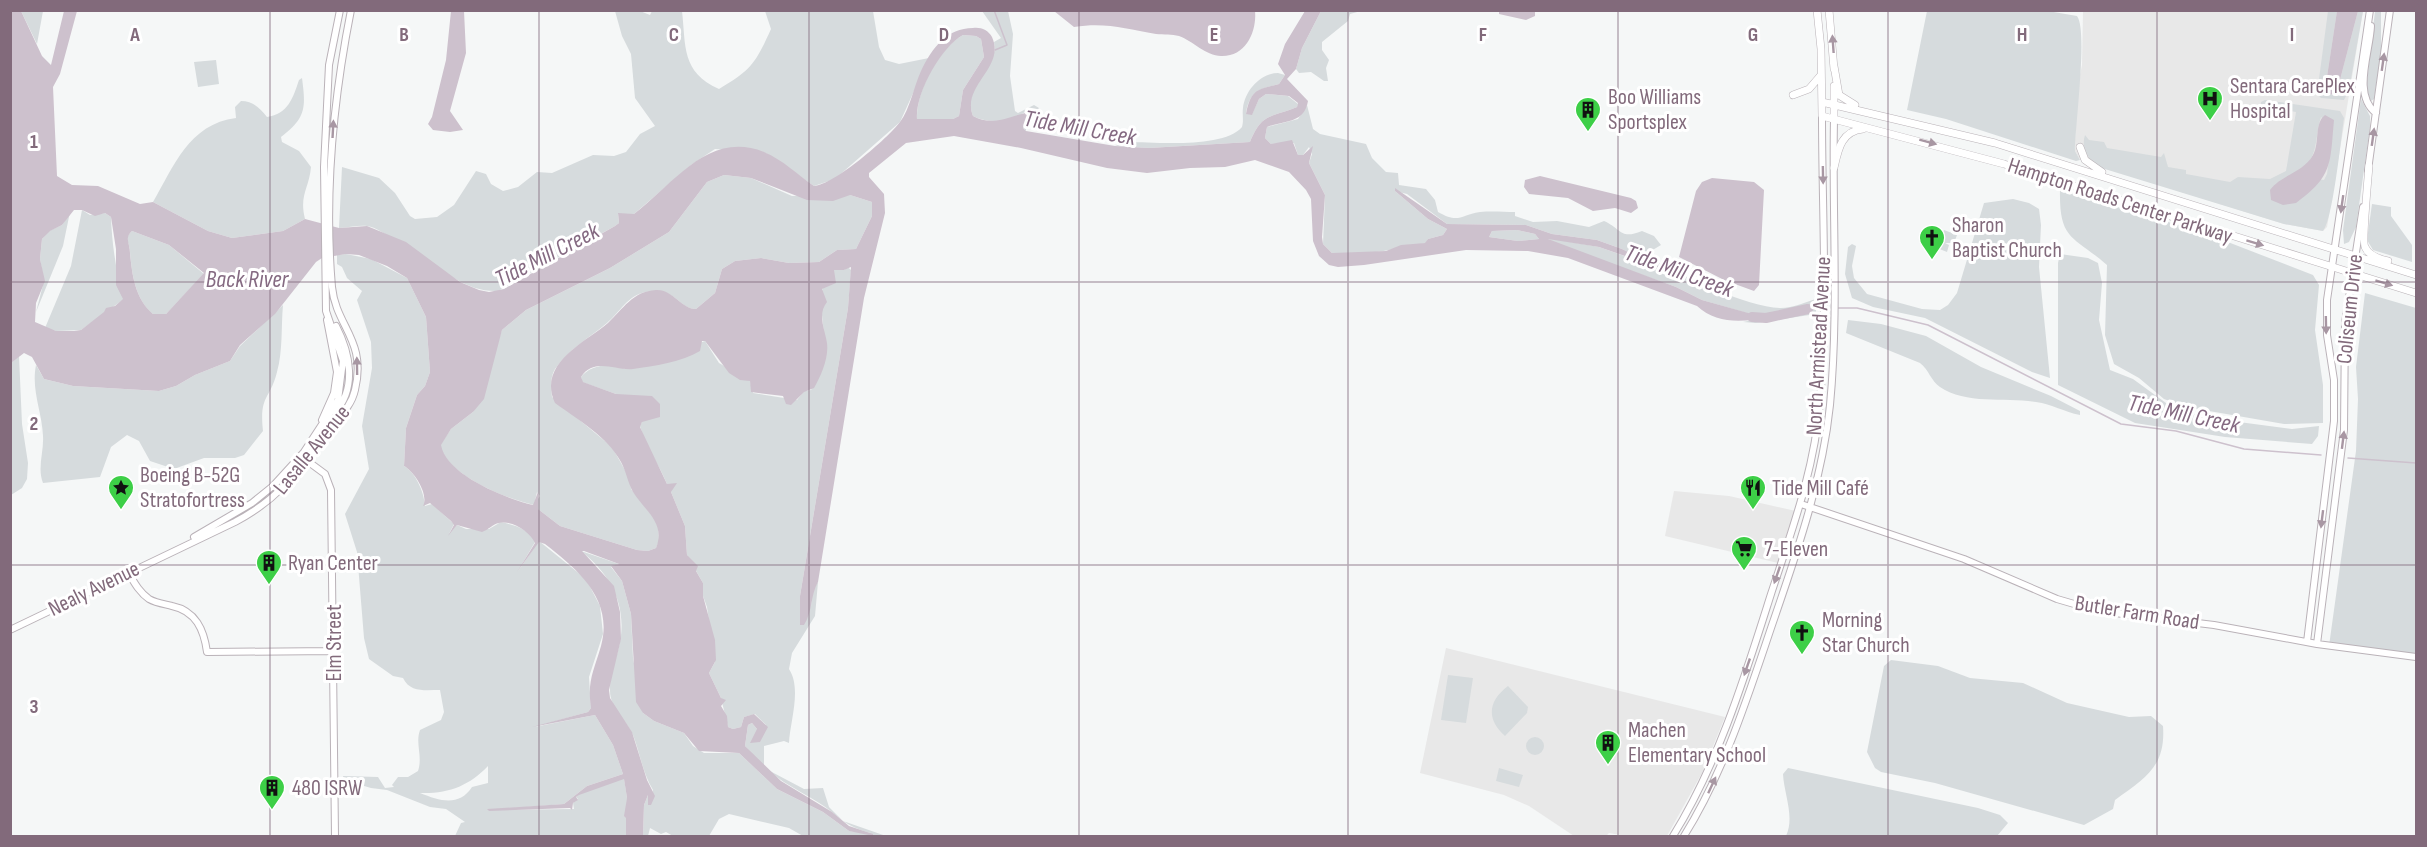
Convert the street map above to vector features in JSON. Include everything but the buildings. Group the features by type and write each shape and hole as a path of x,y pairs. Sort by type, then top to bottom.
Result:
{"main road":[{"name":"Lasalle Avenue","path":"178,548 263,495 304,452 338,400 344,372 340,347 326,311 325,298 328,265 328,209 325,114 330,65 340,10"},
{"name":"Lasalle Avenue","path":"328,209 333,116 351,10"},
{"name":"North Armistead Avenue","path":"1673,837 1718,745 1801,504 1811,462 1820,402 1823,312 1822,102 1816,10"},
{"name":"North Armistead Avenue","path":"1684,837 1728,748 1811,506 1828,418 1833,313 1834,168 1834,66 1829,10"},
{"path":"2371,10 2363,92 2367,104 2376,113"},
{"name":"Coliseum Drive","path":"2307,642 2334,422 2335,391 2326,324 2371,10"},
{"name":"Coliseum Drive","path":"2317,644 2344,430 2343,347 2351,273 2390,10"},
{"path":"1834,66 1838,92 1847,102 1899,115 1930,127"},
{"path":"1793,95 1809,89 1821,75"},
{"name":"Hampton Roads Center Parkway","path":"1822,102 1995,143 2354,256 2416,273"},
{"name":"Hampton Roads Center Parkway","path":"1822,116 2004,164 2416,293"},
{"path":"1834,168 1841,143 1846,136 1858,129 1872,128"},
{"path":"2080,147 2085,160 2097,171 2163,191 2186,203"},
{"path":"2368,166 2368,204 2363,238 2365,247 2376,257 2416,273"},
{"name":"Lasalle Avenue","path":"178,548 235,522 264,505 288,483 348,408 357,383 355,344 335,304 328,265"},
{"name":"Lasalle Avenue","path":"318,431 341,405 346,394 349,372 345,343 325,298"},
{"name":"Elm Street","path":"306,460 325,474 331,490 335,837"},
{"name":"Butler Farm Road","path":"1801,504 1964,559 2076,605 2098,611 2214,625 2317,644 2416,657"},
{"name":"Nealy Avenue","path":"10,630 178,548"},
{"path":"129,572 139,590 150,599 184,609 193,616 205,637 207,652 334,651"}],"shaded area":[{"path":"2042,10 2077,16 2080,25 2081,58 2075,151 2080,160 2076,161 1946,119 1907,110 1927,11"},
{"path":"21,11 43,11 37,44"},
{"path":"615,11 640,11 650,15 652,11 682,11 685,47 692,66 698,75 719,89 739,76 757,57 771,29 765,11 873,11 879,47 885,60 899,64 929,58 900,122 835,179 814,186 766,153 715,149 691,165 634,214 618,214 619,223 615,226 498,291 469,286 374,228 364,226 339,228 342,167 379,178 395,193 410,216 415,219 437,217 454,205 476,171 486,174 491,184 503,191 518,187 537,172 552,173 593,155 614,156 626,152 640,134 655,126 635,98 631,54 622,36"},
{"path":"982,11 1008,11 1013,34 1010,76 1015,111 1018,113 1034,105 1039,108 1026,123 1026,131 1023,128 1025,112 999,121 979,119 973,116 971,99 973,90 995,50 994,42 1001,38"},
{"path":"1321,11 1361,11 1350,14 1348,21 1322,42 1322,50 1329,60 1326,68 1328,81 1324,81 1311,72 1299,73 1296,69 1302,48"},
{"name":"Sentara CarePlex Hospital","path":"2083,11 2363,11 2327,227 2323,231 2284,224 2080,160 2075,151 2075,141 2078,84 2082,65"},
{"path":"2328,11 2337,11 2325,90 2329,94 2336,95 2358,11 2363,11 2349,90 2344,100 2321,98 2317,94"},
{"path":"2375,11 2381,11 2381,51 2374,99 2371,101 2366,91"},
{"path":"963,35 976,36 981,39 984,57 963,90 959,116 953,119 917,119 920,96 931,71 954,41"},
{"path":"216,60 219,84 198,87 194,62"},
{"path":"1278,73 1285,75 1279,84 1256,92 1247,106 1246,114 1252,114 1259,99 1266,94 1288,96 1298,104 1297,107 1263,121 1250,142 1149,148 1115,146 1128,142 1188,143 1220,139 1233,134 1242,127 1244,101 1250,89 1260,79"},
{"path":"302,78 304,105 300,118 281,137 282,142 299,151 311,167 303,204 305,219 283,231 232,238 208,231 153,202 176,161 195,138 220,122 236,118 235,107 241,101 256,106 267,117 280,112 289,104"},
{"path":"2361,99 2370,116 2370,127 2356,227 2349,242 2344,244 2343,230"},
{"path":"2265,100 2340,111 2344,118 2333,196 2327,224 2323,231 2284,224 2095,166 2084,148 2085,135 2089,140 2104,142 2107,148 2161,157 2164,153 2168,167 2186,170 2186,174 2230,182 2238,177 2270,179 2286,171 2296,112 2261,106 2261,102","holes":["2321,117 2333,128 2327,174 2324,180 2292,175 2312,157"]},
{"path":"1307,105 1313,129 1320,134 1366,144 1372,158 1386,172 1398,173 1399,185 1426,189 1435,200 1438,212 1445,216 1459,218 1480,212 1515,212 1515,216 1533,222 1557,221 1589,227 1604,221 1625,234 1642,231 1654,236 1661,245 1651,251 1652,259 1680,273 1734,297 1767,307 1785,308 1816,299 1816,314 1756,323 1743,322 1764,318 1702,300 1676,287 1553,243 1548,238 1599,247 1667,271 1622,249 1597,240 1552,234 1526,225 1447,224 1407,194 1395,191 1428,219 1447,229 1443,235 1428,239 1426,243 1378,252 1352,255 1332,253 1323,244 1325,195 1309,163 1312,154 1309,147 1303,155 1298,155 1294,143 1271,144 1265,138 1267,127 1298,119"},
{"path":"724,175 751,178 792,196 850,195 872,202 872,216 856,249 837,250 819,262 789,263 761,258 735,261 722,269 715,293 696,309 685,306 664,292 640,294 629,300 607,323 573,350 553,372 552,397 612,447 630,479 631,489 658,523 659,541 656,548 648,551 637,550 560,526 538,509 536,502 540,496 537,492 534,505 522,502 479,484 453,466 440,445 451,429 473,412 502,330 526,310 610,268 669,232 707,182"},
{"path":"2060,190 2202,232 2313,275 2319,285 2315,330 2323,385 2323,423 2284,424 2186,407 2164,399 2139,378 2114,364 2105,335 2107,265 2077,242 2065,228 2060,207"},
{"path":"2013,199 2029,203 2039,209 2041,225 2039,267 2050,378 2032,372 1925,318 1873,307 1852,298 1845,274 1848,247 1852,244 1856,246 1852,266 1854,278 1867,294 1922,309 1940,310 1948,305 1957,293 1984,203"},
{"path":"2372,204 2391,207 2391,216 2412,245 2412,262 2373,250 2367,240"},
{"path":"82,210 90,215 105,213 111,217 115,258 124,299 81,330 56,331 45,328 71,266"},
{"path":"70,212 63,246 36,312 44,281 40,259 42,239 49,231 62,225"},
{"path":"1517,230 1535,234 1539,239 1518,241 1489,237 1492,231"},
{"path":"1944,230 1957,235 1954,243 1945,243 1949,245 1947,252 1937,248 1938,243 1943,243 1939,240"},
{"path":"132,231 169,245 204,274 166,314 153,314 138,294 128,241 128,236"},
{"path":"346,254 371,259 407,278 426,317 430,372 425,386 417,395 406,428 404,466 419,483 425,506 432,504 454,524 449,534 457,525 466,529 489,529 501,522 525,531 535,542 518,571 539,541 586,579 600,606 603,634 589,677 591,708 588,712 534,727 595,715 613,745 623,774 587,786 564,804 488,810 574,809 573,803 578,799 576,797 579,794 624,778 627,798 626,836 455,836 461,823 465,822 446,809 430,807 387,790 344,780 343,776 378,777 385,788 394,787 392,785 398,777 408,777 418,771 420,730 441,720 444,712 440,690 414,688 403,678 393,676 369,659 364,638 357,552 345,514 369,469 362,426 372,368 371,342 357,300 362,291 347,278 342,267 337,264 337,255","holes":["488,766 488,783 472,787 461,798 455,800 442,800 420,793 440,792 466,784"]},
{"path":"2060,254 2088,258 2098,263 2102,283 2099,320 2110,370 2133,379 2166,403 2201,417 2292,429 2319,426 2318,436 2312,444 2225,437 2135,423 2058,385 2058,263"},
{"path":"848,267 851,270 848,308 800,596 811,606 812,592 818,582 815,616 792,653 789,669 793,677 795,695 789,743 784,741 764,746 764,767 745,746 748,725 752,723 757,729 766,725 755,714 744,717 741,727 733,729 728,727 721,698 709,673 715,662 707,607 703,596 703,583 687,555 685,526 671,492 673,485 667,484 649,448 640,426 642,422 616,394 582,382 581,377 595,367 607,365 625,369 705,341 719,363 750,381 753,393 797,400 804,391 811,390 823,365 825,342 821,305 823,288 834,270 844,270"},
{"path":"2365,293 2416,308 2416,657 2329,646 2356,451 2358,399 2356,367"},
{"path":"283,305 279,364 264,404 263,431 244,455 235,458 204,458 174,469 150,461 139,441 127,435 111,447 100,477 43,483 41,472 43,436 35,383 36,365 44,379 73,386 159,391 176,386 195,375 230,361 240,346"},
{"path":"1848,320 1881,324 1926,336 1981,367 2051,396 2080,411 2080,415 2036,402 1974,398 1950,393 1937,385 1920,363 1846,333"},
{"path":"19,356 22,424 28,463 27,479 22,488 11,495 11,363"},
{"path":"1674,491 1729,496 1796,511 1778,563 1665,536"},
{"path":"581,551 619,564 611,567 622,581 631,614 633,658 643,713 654,721 684,733 693,746 704,753 739,753 777,789 823,812 849,831 871,833 855,828 844,821 886,836 803,836 789,828 729,814 719,819 709,836 673,836 666,832 661,834 650,828 648,836 643,836 644,805 648,795 649,805 653,790 633,735 616,709 610,691 620,642 621,615 608,580"},
{"path":"1446,648 1725,717 1702,773 1667,836 1626,836 1609,833 1606,836 1574,836 1529,806 1504,795 1420,773"},
{"path":"1891,660 1938,666 1970,678 2023,683 2067,703 2129,717 2151,716 2163,726 2161,752 2157,762 2144,778 2115,800 2113,809 2084,825 1935,783 1881,772 1875,768 1867,752 1884,666"},
{"path":"1448,675 1473,678 1466,723 1441,720"},
{"path":"1508,686 1528,707 1527,713 1505,736 1492,717 1492,710 1496,698"},
{"path":"1531,737 1539,737 1544,742 1542,753 1531,755 1526,750 1526,742"},
{"path":"1499,768 1523,775 1519,787 1496,781"},
{"path":"1788,768 1978,808 2000,815 2008,823 1997,836 1786,836 1789,813 1783,774"},
{"path":"768,770 804,789 823,788 829,807 842,820"}],"water":[{"name":"Back River","path":"11,10 21,11 42,56 51,65 64,11 77,11 60,74 53,87 57,176 72,185 98,186 140,204 153,202 208,231 232,238 283,231 305,219 339,228 367,226 406,242 460,282 489,292 504,289 615,226 619,223 618,213 634,214 693,164 709,154 726,148 744,147 771,155 814,186 834,178 860,160 894,129 907,111 921,71 935,47 955,31 964,29 979,28 986,31 992,37 995,48 989,67 973,95 971,105 973,116 980,119 1001,120 1029,112 1023,128 1026,131 1115,146 1149,148 1250,142 1263,121 1297,107 1298,103 1289,96 1266,94 1259,99 1252,115 1246,114 1250,100 1256,92 1279,84 1285,75 1278,64 1285,44 1305,11 1321,11 1302,48 1296,69 1287,79 1308,101 1306,108 1293,120 1267,127 1265,138 1271,144 1292,140 1298,155 1303,155 1313,146 1309,163 1325,195 1323,244 1332,253 1386,251 1401,245 1425,243 1428,239 1443,235 1447,229 1428,219 1395,191 1395,188 1447,224 1526,225 1552,234 1597,240 1668,271 1599,247 1548,239 1676,287 1702,300 1766,318 1738,321 1721,319 1704,312 1697,306 1568,258 1528,251 1466,250 1364,265 1338,267 1329,265 1319,256 1313,241 1311,199 1306,190 1289,172 1255,160 1225,167 1147,173 1107,168 1021,148 954,136 906,143 869,173 869,177 884,194 885,213 864,298 818,582 804,625 800,625 800,596 848,308 851,267 834,270 836,283 822,289 827,302 822,312 827,343 826,361 814,388 804,392 791,405 786,404 783,396 751,392 750,381 740,380 729,373 705,341 702,341 700,351 676,361 633,369 599,366 586,371 581,377 583,382 616,394 652,396 660,404 660,417 642,422 640,427 667,484 677,483 671,492 685,526 687,555 698,566 696,571 703,583 703,596 715,640 716,660 709,673 721,698 726,700 721,706 727,716 728,727 733,729 741,727 744,717 754,714 768,727 760,742 750,743 757,729 752,723 748,725 745,746 781,781 832,812 849,826 873,834 873,836 849,831 823,812 777,789 739,753 699,751 684,733 654,721 643,713 636,702 631,614 622,581 611,566 619,564 584,551 582,551 614,586 620,612 621,639 609,690 610,698 632,732 647,780 655,796 651,805 648,805 648,795 644,805 643,836 626,836 624,816 627,798 624,779 579,795 576,797 578,800 573,803 572,810 570,808 489,811 487,809 564,804 587,786 623,774 613,745 595,715 532,727 588,712 591,708 591,683 604,629 602,614 590,587 569,564 545,544 539,542 517,572 535,543 520,528 510,523 499,523 482,532 457,525 448,536 454,525 451,521 430,503 423,506 423,490 412,473 404,466 406,428 417,395 425,386 430,372 426,317 407,278 387,266 359,255 346,254 322,258 316,262 275,314 240,345 230,361 195,375 176,386 159,391 73,386 44,379 32,357 24,353 11,363","holes":["963,35 976,36 981,39 984,57 963,90 959,116 953,119 917,119 920,97 931,72 938,60","724,175 751,178 807,200 833,201 850,195 872,202 872,216 856,249 837,250 819,262 789,263 761,258 735,261 722,269 715,293 696,309 686,306 662,291 648,291 635,297 608,323 576,347 558,366 552,377 551,389 555,403 608,444 621,462 633,492 656,524 658,531 656,548 648,551 637,550 560,526 538,509 538,492 533,505 479,484 454,466 445,456 441,445 451,429 473,412 484,399 502,330 526,310 610,268 669,232 707,182","74,210 82,210 95,216 105,213 111,217 116,249 116,285 123,299 115,306 106,308 81,330 56,331 35,322 36,303 45,281 40,259 42,239 50,231 62,225","1517,230 1535,234 1539,239 1518,241 1489,237 1492,231","132,231 169,245 204,273 166,314 153,314 138,294 128,236"]},
{"path":"1535,10 1535,16 1526,20 1499,14 1499,11"},
{"path":"451,11 464,11 466,53 450,111 463,130 450,132 433,130 428,124 432,117 446,60"},
{"path":"1054,11 1255,11 1254,27 1248,41 1237,52 1221,56 1210,54 1176,35 1106,26 1074,27"},
{"path":"2337,11 2358,11 2336,95 2329,94 2325,90"},
{"path":"2325,115 2334,120 2332,148 2323,176 2317,185 2296,203 2283,205 2271,200 2270,190 2280,180 2304,166 2313,155 2319,123"},
{"path":"1540,176 1631,198 1636,201 1638,208 1631,213 1615,208 1593,211 1568,198 1529,194 1524,187 1525,180"},
{"path":"1712,178 1754,182 1764,190 1759,285 1754,291 1724,280 1679,257 1696,191 1702,182"}],"waterway":[{"path":"994,10 1007,45 995,50"},
{"name":"Tide Mill Creek","path":"1838,308 1857,308 1928,325 2121,424 2176,431 2244,449 2321,455"},
{"name":"Tide Mill Creek","path":"1808,309 1821,309"},
{"name":"Tide Mill Creek","path":"1752,317 1766,318 1808,309"},
{"name":"Tide Mill Creek","path":"2348,458 2416,463"}],"place":[{"name":"Sentara CarePlex Hospital","path":"2210,122"},
{"name":"Boo Williams Sportsplex","path":"1588,133"},
{"name":"Sharon Baptist Church","path":"1932,261"},
{"name":"Boeing B-52G Stratofortress","path":"121,511"},
{"name":"Tide Mill Café","path":"1753,511"},
{"name":"7-Eleven","path":"1744,572"},
{"name":"Ryan Center","path":"269,586"},
{"name":"Morning Star Church","path":"1802,656"},
{"name":"Machen Elementary School","path":"1608,766"},
{"name":"480 ISRW","path":"272,811"}]}
